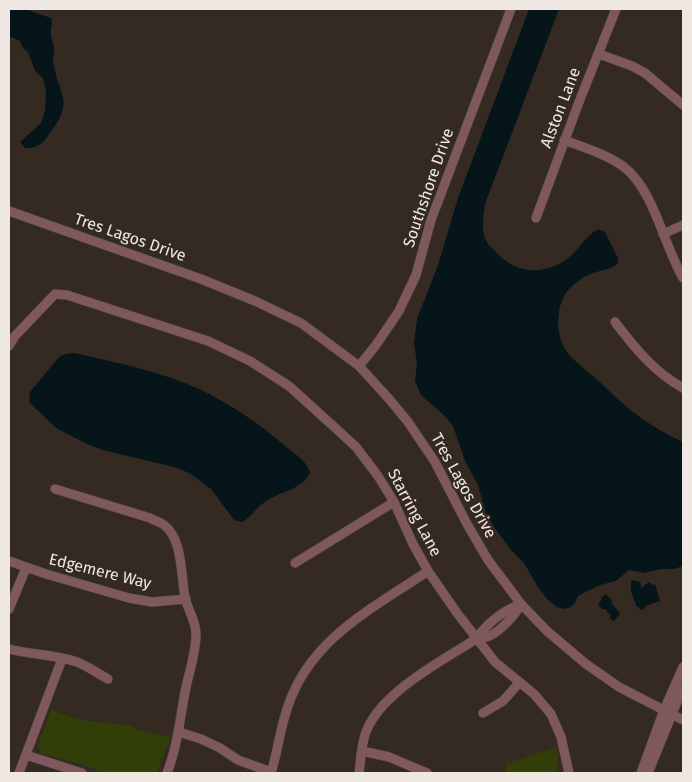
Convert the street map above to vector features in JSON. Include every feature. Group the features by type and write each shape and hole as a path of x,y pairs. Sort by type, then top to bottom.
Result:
{"street":[{"name":"Southshore Drive","path":"358,366 376,346 400,311 416,275 431,220 510,9"},
{"name":"Alston Lane","path":"536,218 564,140 616,9"},
{"path":"599,54 632,66 645,73 683,105"},
{"path":"564,140 610,158 625,168 637,180 646,194 683,278"},
{"name":"Tres Lagos Drive","path":"9,211 201,278 255,301 301,323 358,366 390,400 424,444 448,484 477,543 521,604 548,631 586,664 619,686 683,720"},
{"path":"663,234 683,225"},
{"name":"Starring Lane","path":"9,346 15,336 55,294 67,295 208,341 250,361 289,386 342,434 370,464 394,502 413,544 428,571 476,639 495,662 534,694 551,714 561,737 569,773"},
{"path":"615,322 646,359 661,373 683,388"},
{"path":"55,489 150,518 165,526 174,538 180,558 186,600 192,614 196,632 194,654 179,732 174,755 167,773"},
{"path":"295,564 394,502"},
{"name":"Edgemere Way","path":"9,561 26,568 129,598 152,602 186,600"},
{"path":"9,609 26,568"},
{"path":"179,732 200,738 238,760 271,773 288,706 304,674 321,650 335,635 428,571"},
{"path":"359,773 366,731 372,719 388,700 401,688 476,639 483,629 508,608 521,604"},
{"path":"9,649 78,663 108,679"},
{"path":"19,773 62,659"},
{"path":"648,773 683,667"},
{"path":"483,713 503,701 519,683"},
{"path":"641,773 668,712 683,687"},
{"path":"362,751 389,757 427,773"},
{"path":"26,755 82,773"}],"green space":[{"path":"51,710 81,720 132,726 135,730 171,737 157,773 102,773 87,766 41,753 38,746"},
{"path":"556,747 558,756 557,773 506,773 506,764"}],"shaded area":[{"path":"9,9 25,9 52,20 53,60 64,105 57,123 46,139 41,144 32,148 25,148 20,142 41,123 45,111 46,92 43,78 35,71 28,52 23,48 20,41 9,36"},
{"path":"529,9 559,9 485,204 483,223 485,238 490,247 509,263 517,267 534,270 552,267 561,263 571,256 598,229 605,232 618,258 618,263 581,279 564,296 558,319 562,344 571,357 631,410 661,431 683,442 683,566 644,573 629,570 616,581 600,585 578,596 571,607 565,609 557,607 547,599 524,563 511,550 494,527 485,510 478,485 465,461 453,426 446,417 421,395 415,381 417,362 414,344 417,319 438,265 458,198"},
{"path":"75,353 154,373 185,383 211,395 244,414 265,430 300,458 307,465 310,473 296,487 266,501 242,522 234,520 211,489 191,474 178,468 103,450 87,444 56,428 29,402 30,392 59,357"},
{"path":"632,580 640,582 641,588 649,582 653,585 655,584 660,601 645,606 646,608 640,610 632,594"},
{"path":"606,594 620,614 614,621 609,618 611,616 605,609 598,605 601,598"}]}
